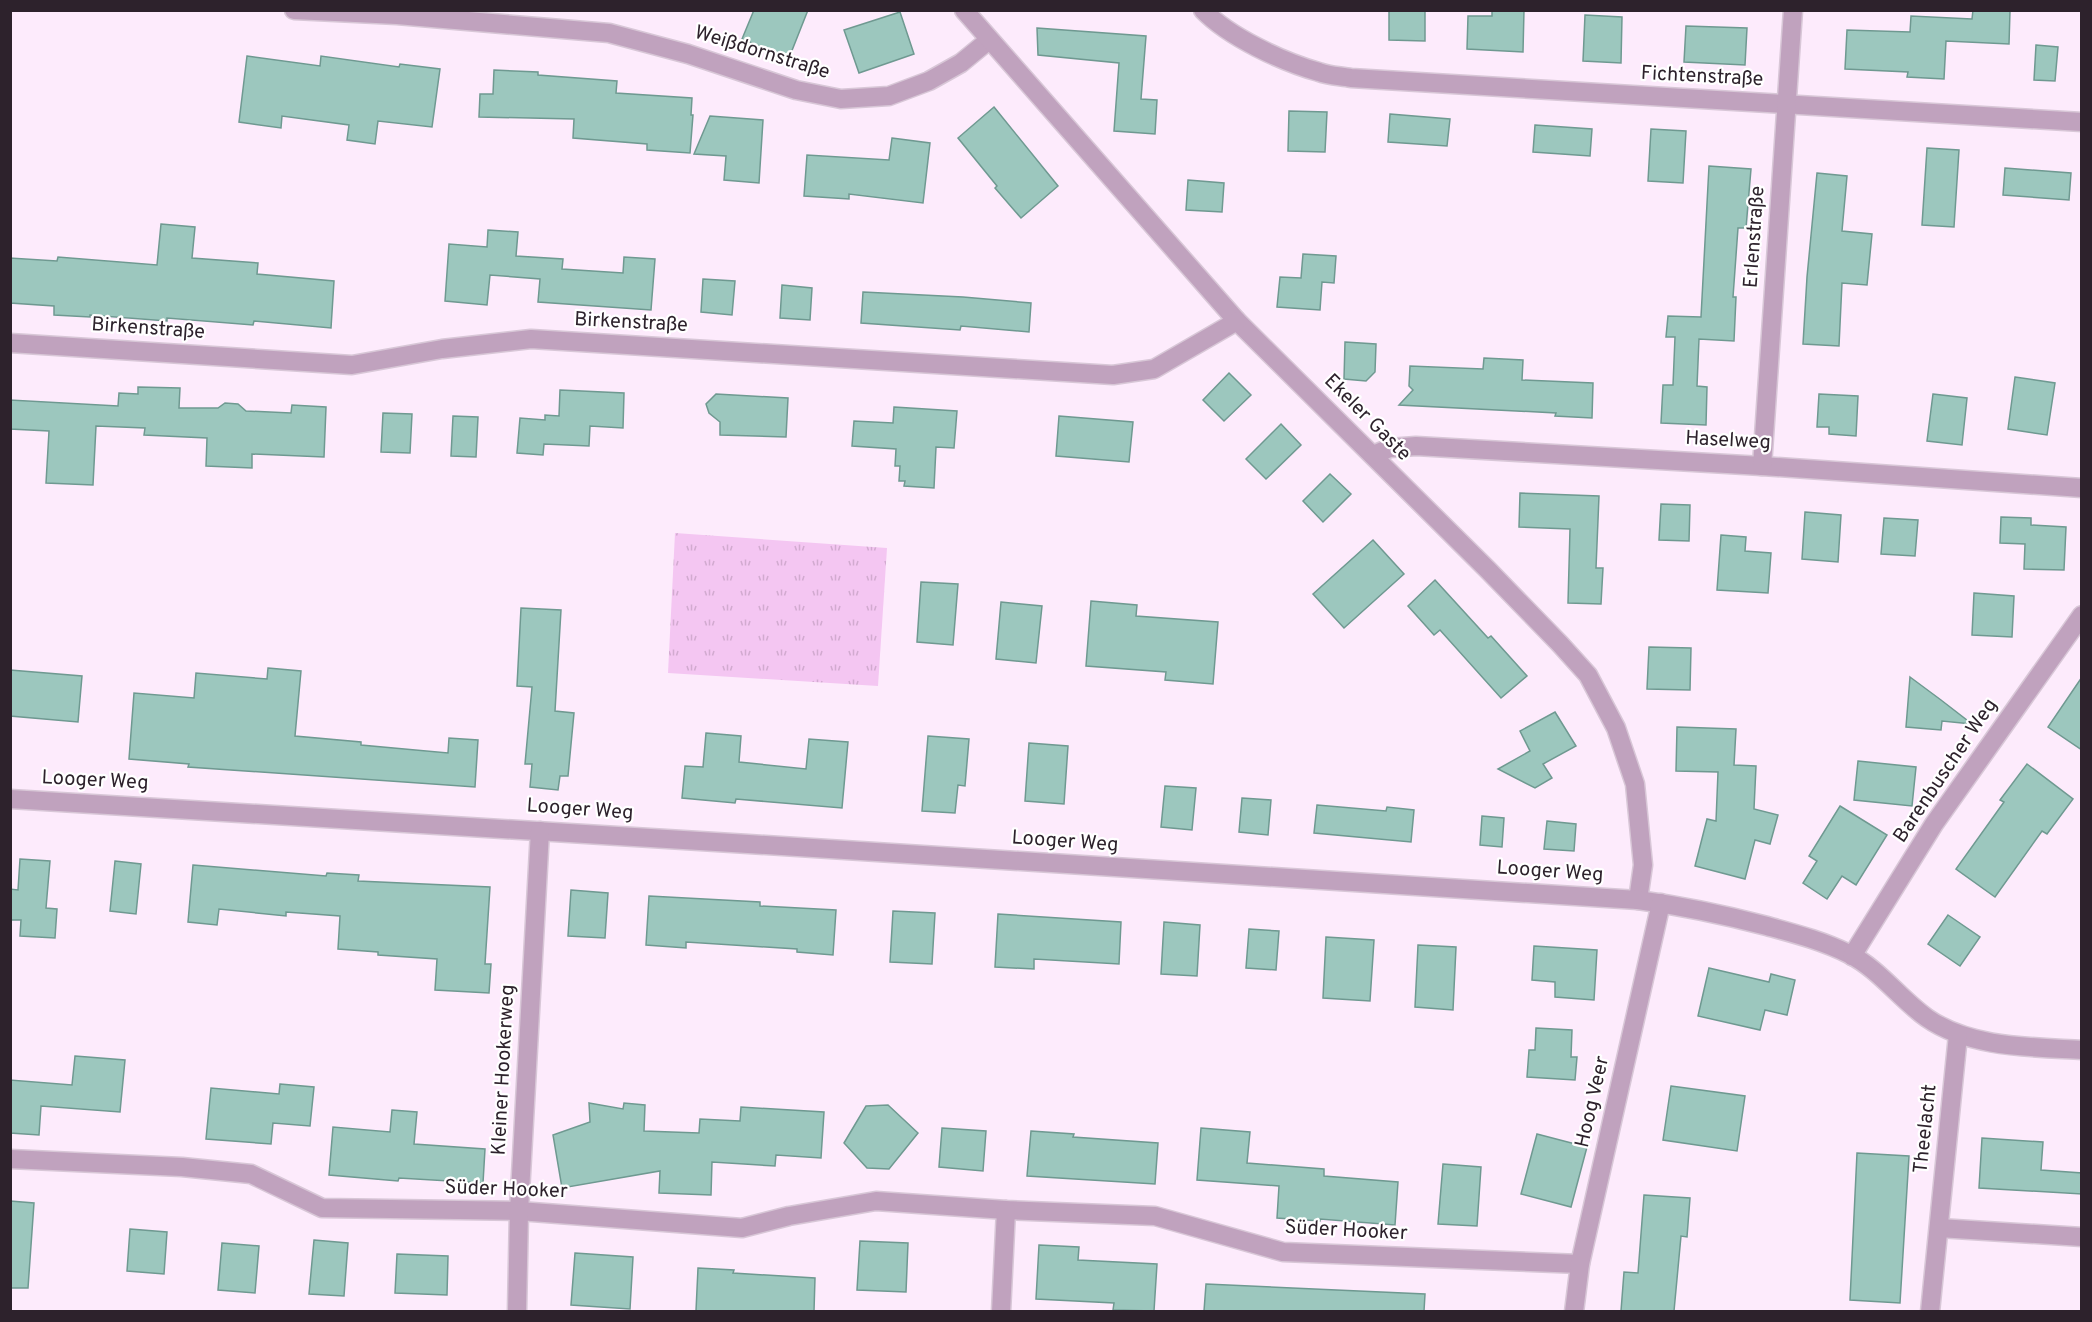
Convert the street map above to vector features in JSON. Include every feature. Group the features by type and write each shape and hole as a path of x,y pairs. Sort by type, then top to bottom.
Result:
{"street":[{"name":"Weißdornstraße","path":"294,10 398,15 609,33 688,54 796,90 841,99 889,96 929,81 961,63 989,40"},
{"name":"Ekeler Gaste","path":"964,10 1237,321 1373,455 1588,675 1616,728 1635,784 1643,865 1638,900"},
{"name":"Fichtenstraße","path":"1203,10 1239,38 1319,73 1351,78 2082,122"},
{"name":"Erlenstraße","path":"1762,466 1793,10"},
{"name":"Birkenstraße","path":"10,343 352,365 442,349 531,339 1113,375 1154,369 1237,321"},
{"name":"Haselweg","path":"1373,455 1390,448 1416,446 1762,466 2082,488"},
{"name":"Barenbuscher Weg","path":"1852,956 1934,824 2082,615"},
{"name":"Looger Weg","path":"10,799 1638,900 1726,915 1818,940 1852,956 1886,981 1927,1018 1958,1035 2012,1045 2082,1050"},
{"name":"Kleiner Hookerweg","path":"517,1311 519,1211 540,831"},
{"name":"Hoog Veer","path":"1574,1311 1580,1264 1661,903"},
{"name":"Theelacht","path":"1930,1311 1958,1035"},
{"name":"Süder Hooker","path":"10,1159 182,1167 251,1174 322,1208 519,1211 742,1228 789,1216 876,1201 1006,1210 1155,1216 1284,1252 1580,1264"},
{"path":"1001,1311 1006,1210"},
{"path":"1939,1228 2082,1236"}],"green space":[{"path":"675,533 887,548 878,686 668,673"}],"building":[{"path":"754,10 808,10 789,58 742,39"},
{"path":"1389,10 1425,10 1425,41 1389,40"},
{"path":"1492,10 1524,10 1523,52 1467,49 1468,16 1492,16"},
{"path":"1973,10 2010,11 2009,44 1946,41 1944,79 1907,77 1908,72 1845,69 1847,30 1910,32 1911,16 1972,19"},
{"path":"900,12 914,54 859,73 844,30"},
{"path":"1585,15 1622,17 1621,63 1583,61"},
{"path":"1686,26 1747,28 1745,65 1684,62"},
{"path":"1037,28 1146,36 1141,99 1157,100 1155,134 1114,131 1119,63 1038,55"},
{"path":"2036,45 2058,47 2055,81 2034,80"},
{"path":"247,56 320,66 321,56 399,67 400,64 440,69 432,127 378,121 375,144 347,140 349,125 282,116 281,128 239,122"},
{"path":"494,70 538,72 538,75 617,81 616,93 692,98 690,153 647,150 647,144 573,138 574,119 479,117 480,94 493,94"},
{"path":"994,107 1058,186 1021,218 995,188 997,186 958,138"},
{"path":"1289,111 1327,112 1325,152 1288,151"},
{"path":"1390,114 1450,119 1447,146 1388,142"},
{"path":"710,116 763,120 759,183 724,180 726,156 694,154"},
{"path":"1535,125 1592,129 1590,156 1533,152"},
{"path":"1651,129 1686,131 1683,183 1648,181"},
{"path":"892,138 930,143 923,203 849,194 849,199 804,196 807,155 889,160"},
{"path":"1927,148 1959,150 1954,227 1922,225"},
{"path":"1709,166 1751,169 1746,228 1738,228 1733,297 1736,297 1734,341 1699,339 1697,386 1707,387 1706,425 1661,423 1663,385 1673,385 1675,337 1666,337 1668,316 1701,317"},
{"path":"2005,168 2071,173 2069,200 2003,195"},
{"path":"1817,173 1847,176 1842,231 1872,234 1867,285 1842,283 1839,346 1803,344"},
{"path":"1188,180 1224,183 1222,212 1186,210"},
{"path":"161,224 195,227 192,258 258,263 257,274 334,281 331,328 254,321 253,325 167,318 167,321 90,315 90,317 54,315 54,306 10,303 10,258 57,261 58,257 157,265"},
{"path":"488,230 518,232 516,256 563,259 562,269 623,273 624,257 655,259 651,310 538,302 540,279 490,275 487,305 445,301 449,244 487,247"},
{"path":"1303,254 1336,256 1334,283 1322,282 1320,310 1277,307 1280,277 1301,278"},
{"path":"703,279 735,281 732,315 701,312"},
{"path":"782,285 812,288 810,320 780,318"},
{"path":"863,292 1031,303 1029,332 961,326 960,330 861,323"},
{"path":"1345,342 1376,344 1375,372 1366,381 1344,379"},
{"path":"1484,358 1523,360 1522,380 1593,383 1592,418 1555,416 1556,413 1399,405 1413,390 1409,386 1410,366 1483,369"},
{"path":"1229,373 1251,395 1224,421 1203,400"},
{"path":"2015,377 2055,383 2047,435 2008,429"},
{"path":"138,387 180,388 179,408 218,408 225,403 238,404 246,411 291,413 292,405 326,407 324,457 252,454 252,468 206,466 207,438 144,435 145,428 96,426 93,485 46,483 49,431 10,429 10,400 118,406 119,393 138,394"},
{"path":"560,390 624,393 623,428 590,426 589,446 544,444 543,455 517,453 520,418 545,420 545,415 559,416"},
{"path":"716,394 788,398 786,437 720,435 720,422 709,413 706,404"},
{"path":"1819,394 1858,396 1856,436 1829,434 1829,427 1817,427"},
{"path":"1933,394 1967,398 1962,445 1927,441"},
{"path":"894,407 957,411 954,448 936,447 934,488 904,486 905,481 899,481 900,466 895,466 896,449 852,446 854,421 893,423"},
{"path":"383,413 412,414 410,453 381,452"},
{"path":"453,416 478,417 476,457 451,456"},
{"path":"1059,416 1133,422 1129,462 1056,456"},
{"path":"1281,424 1301,445 1266,479 1246,459"},
{"path":"1330,474 1351,494 1323,522 1303,501"},
{"path":"1520,493 1599,496 1596,568 1603,568 1601,604 1568,603 1570,529 1519,527"},
{"path":"1661,504 1690,505 1689,541 1659,540"},
{"path":"1805,512 1841,515 1838,562 1802,559"},
{"path":"2001,517 2031,518 2031,525 2066,527 2064,570 2024,569 2025,544 2000,543"},
{"path":"1884,518 1918,520 1915,556 1881,554"},
{"path":"1721,535 1746,537 1745,551 1771,553 1768,593 1717,590"},
{"path":"1373,540 1404,574 1344,628 1313,594"},
{"path":"1435,580 1488,638 1491,636 1527,676 1501,698 1440,630 1434,635 1408,606"},
{"path":"921,582 958,584 953,645 917,642"},
{"path":"1974,593 2014,596 2012,637 1972,635"},
{"path":"1091,601 1137,605 1136,616 1218,622 1213,684 1165,680 1166,672 1086,666"},
{"path":"1001,602 1042,606 1036,663 996,659"},
{"path":"521,608 561,610 555,711 574,713 568,776 560,776 558,790 530,787 532,764 525,764 532,687 517,686"},
{"path":"1649,647 1691,648 1690,690 1647,689"},
{"path":"268,668 301,671 295,736 448,753 449,738 478,740 475,787 188,767 189,764 129,759 134,693 194,698 196,673 267,679"},
{"path":"10,670 82,676 78,722 10,716"},
{"path":"1910,677 1972,724 1942,721 1941,730 1906,727"},
{"path":"2082,677 2082,750 2048,727"},
{"path":"1555,712 1576,746 1543,764 1552,778 1535,788 1498,769 1530,751 1520,731"},
{"path":"1677,727 1736,729 1734,765 1756,766 1754,809 1778,815 1770,844 1755,840 1745,879 1695,866 1707,819 1716,821 1718,772 1676,771"},
{"path":"706,733 741,736 739,762 806,769 809,739 848,742 842,808 736,799 735,803 682,798 685,766 703,767"},
{"path":"928,736 969,739 965,786 958,785 955,813 922,811"},
{"path":"1029,743 1068,746 1064,804 1025,801"},
{"path":"1858,761 1916,767 1912,806 1854,800"},
{"path":"2027,764 2073,799 2047,834 2042,831 1995,897 1956,869 2004,802 2000,800"},
{"path":"1165,786 1196,788 1192,830 1161,827"},
{"path":"1242,798 1271,800 1268,835 1239,832"},
{"path":"1317,805 1386,811 1387,807 1414,810 1411,842 1314,833"},
{"path":"1840,806 1887,835 1856,885 1842,876 1827,899 1803,883 1817,861 1809,856"},
{"path":"1482,816 1504,818 1502,847 1480,845"},
{"path":"1547,821 1576,824 1574,851 1544,849"},
{"path":"20,859 50,861 46,908 57,909 55,938 20,936 21,920 10,920 10,889 18,890"},
{"path":"115,861 141,864 136,914 110,911"},
{"path":"193,865 326,876 327,873 359,875 358,881 490,887 485,964 491,964 489,993 435,990 437,959 378,955 378,952 338,949 340,916 286,912 286,916 219,909 217,925 188,922"},
{"path":"571,890 608,893 605,938 568,936"},
{"path":"649,896 760,902 760,906 836,910 833,955 797,952 797,949 686,942 686,948 646,945"},
{"path":"893,911 935,913 932,964 890,962"},
{"path":"998,914 1121,922 1119,964 1034,959 1034,969 995,967"},
{"path":"1948,915 1980,937 1960,966 1928,944"},
{"path":"1164,922 1200,925 1197,976 1161,974"},
{"path":"1249,929 1279,931 1276,970 1246,968"},
{"path":"1326,937 1374,940 1370,1001 1323,998"},
{"path":"1418,945 1456,947 1453,1010 1415,1007"},
{"path":"1534,946 1597,950 1594,1000 1555,997 1555,982 1532,980"},
{"path":"1709,968 1769,982 1771,974 1795,980 1787,1015 1765,1010 1760,1030 1698,1016"},
{"path":"1536,1028 1572,1030 1571,1057 1577,1057 1575,1080 1527,1077 1529,1050 1535,1050"},
{"path":"75,1056 125,1060 120,1112 41,1106 39,1135 10,1133 10,1080 72,1085"},
{"path":"280,1084 314,1087 310,1126 273,1123 271,1144 206,1139 211,1088 279,1094"},
{"path":"1671,1086 1745,1096 1737,1151 1663,1140"},
{"path":"589,1103 623,1109 624,1103 645,1105 644,1131 699,1133 700,1119 740,1121 741,1107 824,1112 821,1158 776,1155 775,1166 712,1162 711,1195 659,1193 660,1171 562,1188 553,1135 590,1122"},
{"path":"888,1105 918,1133 889,1169 867,1168 844,1143 866,1106"},
{"path":"392,1110 417,1112 414,1144 485,1149 483,1183 399,1178 398,1181 329,1175 333,1127 390,1132"},
{"path":"942,1128 986,1131 983,1171 939,1167"},
{"path":"1201,1128 1250,1132 1247,1163 1324,1169 1324,1176 1398,1182 1395,1225 1277,1218 1279,1186 1197,1180"},
{"path":"1031,1131 1074,1134 1073,1137 1158,1143 1155,1184 1027,1176"},
{"path":"1537,1134 1587,1147 1571,1207 1521,1194"},
{"path":"1982,1138 2043,1142 2041,1170 2082,1173 2082,1194 1979,1188"},
{"path":"1857,1153 1909,1156 1900,1303 1850,1300"},
{"path":"1443,1164 1481,1167 1477,1226 1438,1224"},
{"path":"1644,1195 1690,1198 1687,1237 1681,1236 1674,1311 1621,1311 1624,1272 1638,1273"},
{"path":"10,1201 34,1203 28,1288 10,1288"},
{"path":"130,1229 167,1232 164,1274 127,1271"},
{"path":"314,1240 348,1243 344,1296 309,1294"},
{"path":"860,1241 908,1243 906,1292 857,1290"},
{"path":"222,1243 259,1246 255,1293 218,1290"},
{"path":"1039,1245 1079,1247 1078,1260 1157,1264 1154,1311 1113,1310 1114,1303 1036,1299"},
{"path":"575,1253 633,1257 630,1309 571,1305"},
{"path":"397,1254 448,1256 447,1295 395,1293"},
{"path":"698,1268 734,1270 733,1273 815,1278 814,1311 696,1311"},
{"path":"1206,1284 1425,1294 1424,1311 1204,1311"}]}
